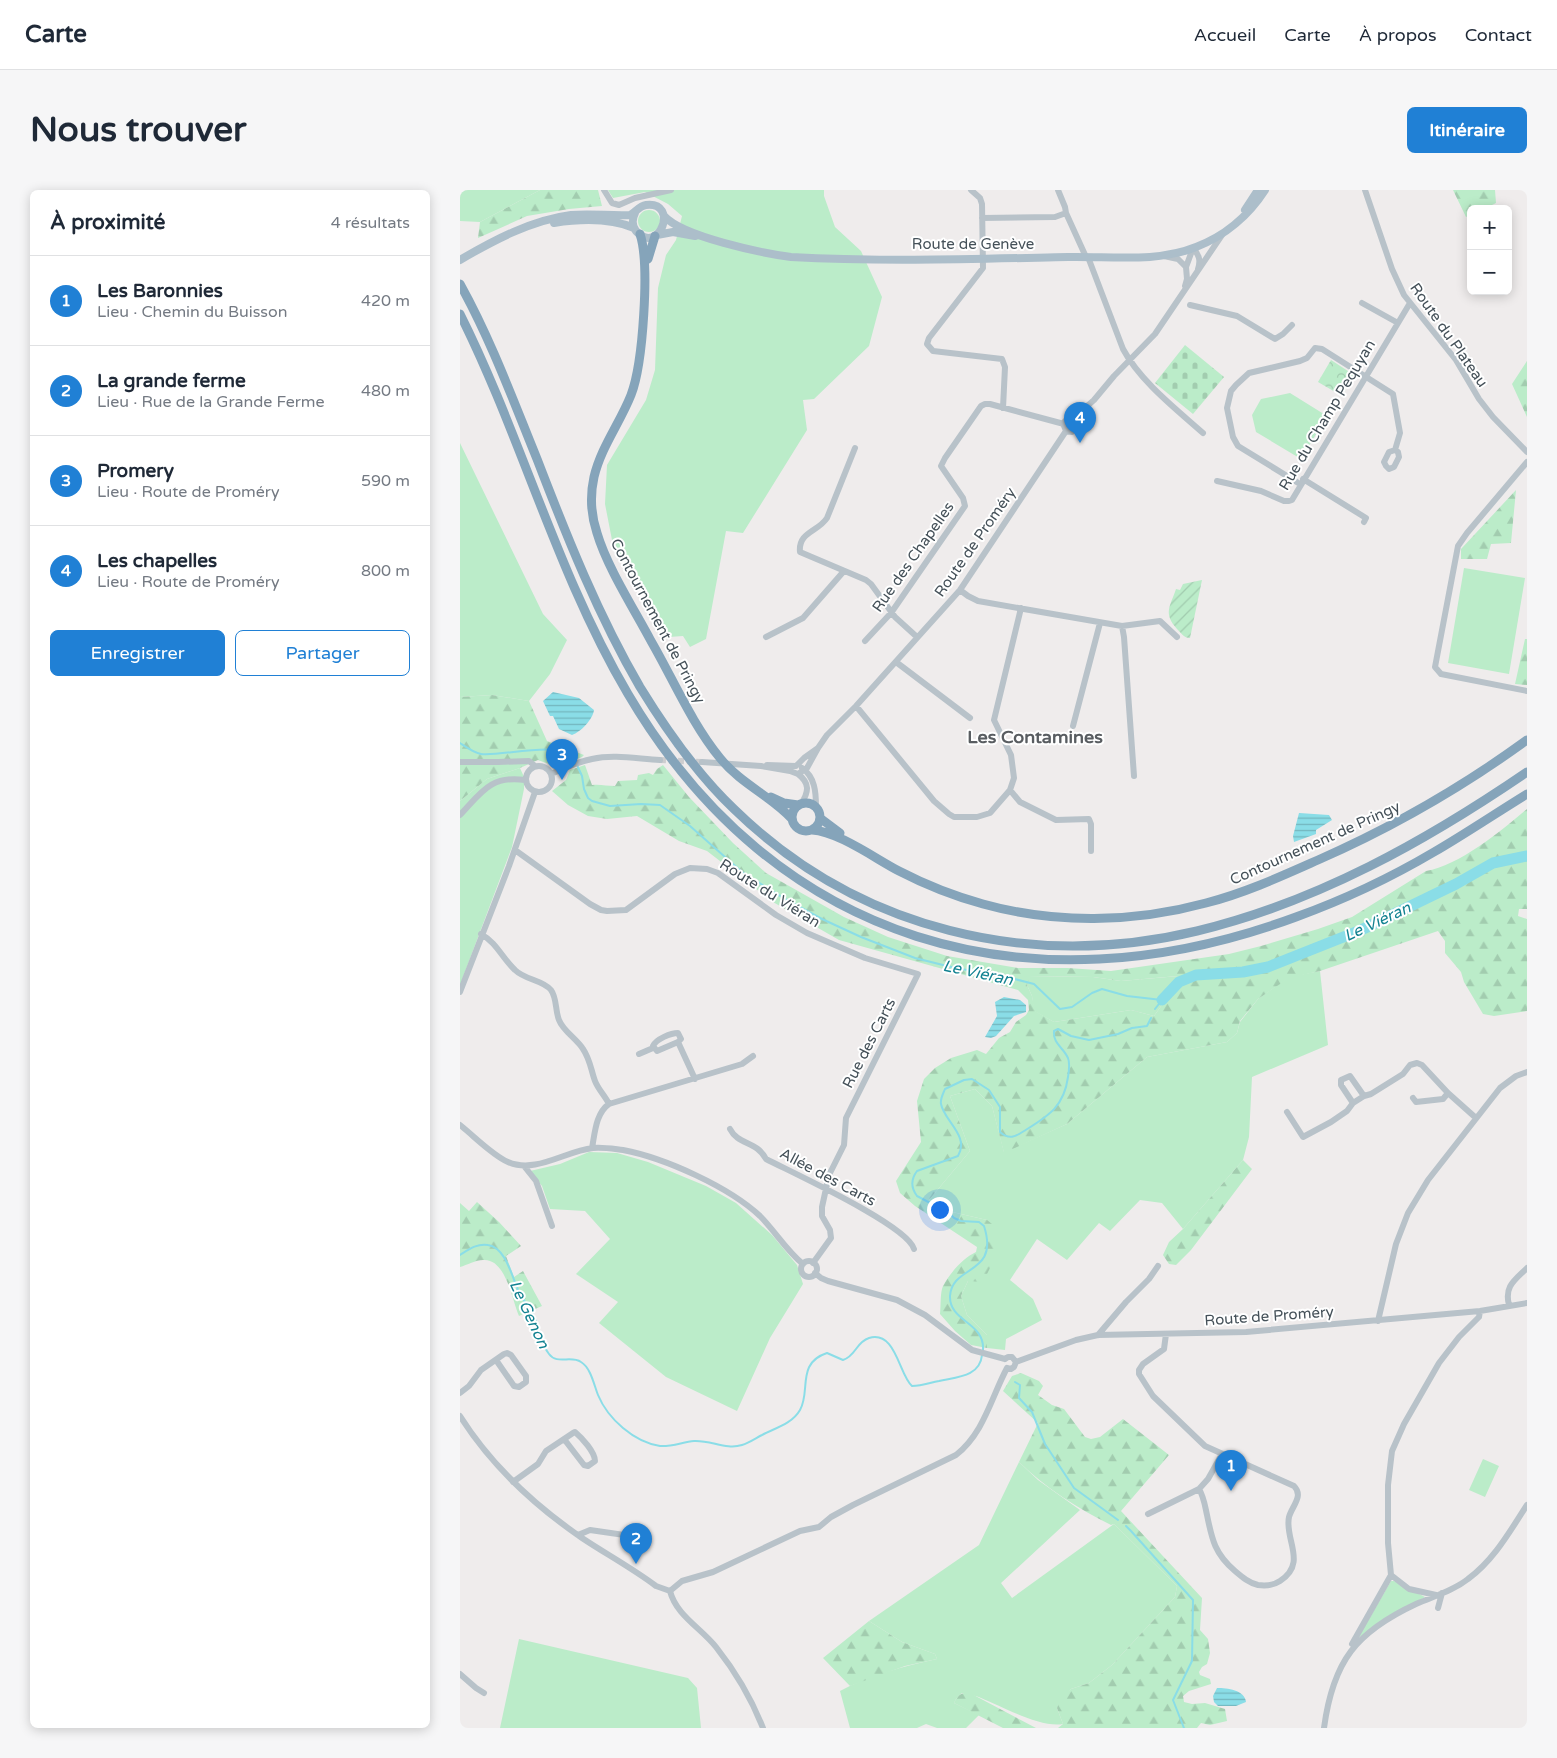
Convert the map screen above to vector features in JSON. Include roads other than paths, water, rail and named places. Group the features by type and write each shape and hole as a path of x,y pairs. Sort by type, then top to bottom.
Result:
{"highway":[{"name":"Contournement de Pringy","path":"637,231 644,250 645,272 640,354 637,375 631,395 602,452 596,468 592,491 593,518 597,535 608,561 691,713 719,757 729,768 792,819 799,830 812,830 830,834 926,884 984,904 1032,914 1070,918 1147,915 1184,909 1233,895 1349,846 1432,803 1474,777 1527,740"},
{"name":"Contournement de Pringy","path":"645,272 656,235"},
{"path":"460,284 495,356 555,506 599,608 638,682 660,717 697,768 732,808 750,824 809,870 870,903 928,925 954,932 1041,946 1119,944 1199,931 1260,912 1346,878 1444,825 1527,772"},
{"path":"460,314 495,390 556,546 579,598 608,659 644,720 692,785 735,829 760,851 793,876 837,902 884,925 934,942 977,952 1012,957 1087,960 1132,958 1162,953 1242,935 1327,905 1408,866 1527,794"},
{"name":"Contournement de Pringy","path":"820,818 836,831 888,860 934,882 969,894 1006,904 1058,912 1101,913 1143,910 1182,904 1224,892 1261,879 1348,841 1435,795 1527,733"},
{"name":"Contournement de Pringy","path":"755,790 784,803 810,804 816,807"},
{"path":"1496,813 1527,790"},
{"path":"792,819 792,811 800,804"},
{"path":"812,830 818,824 820,818 816,807"}],"main road":[{"name":"Route de Genève","path":"1229,229 1258,190"},
{"name":"Route de Genève","path":"656,235 673,232 791,257 983,258 1161,255 1178,253 1194,248 1222,235 1255,206 1265,190"},
{"path":"535,225 594,221 624,224 647,237 656,235 664,227 662,212 653,205 642,206 633,218 637,231"},
{"path":"462,259 506,235 553,218 571,215 621,215 635,213"},
{"name":"Route de Genève","path":"664,216 675,225 714,240"}],"street":[{"path":"604,190 612,203 619,206 635,198 671,190"},
{"path":"971,190 981,201 984,265 928,338 927,344 933,352 1002,359 1006,367 1003,408"},
{"path":"1058,190 1123,349 1130,361 1143,378 1203,433"},
{"name":"Route du Plateau","path":"1365,190 1392,269 1404,295 1456,360 1493,417 1527,452"},
{"path":"982,218 1055,217 1066,213"},
{"name":"Route de Proméry","path":"1074,420 1155,334 1222,235"},
{"path":"1194,248 1199,255 1200,262 1197,273"},
{"name":"Route de Proméry","path":"1173,310 1186,283 1186,267 1194,248"},
{"path":"1161,255 1178,259 1186,267"},
{"path":"1362,303 1398,323"},
{"name":"Rue du Champ Pequyan","path":"1217,481 1261,491 1279,500 1292,500 1410,303"},
{"path":"1190,305 1237,316 1275,339 1292,325"},
{"path":"1364,522 1366,518 1302,481 1242,450 1233,437 1227,413 1231,391 1245,375 1300,361 1307,358 1315,348 1322,349 1391,392 1394,397 1400,433 1395,450"},
{"name":"Rue des Chapelles","path":"866,641 891,613 965,506 963,498 941,466 981,406 990,404 1065,427"},
{"name":"Route de Proméry","path":"801,772 834,727 856,706 960,590 1065,427 1068,419 1074,420"},
{"name":"Route de Proméry","path":"1065,427 1070,432 1075,429 1076,424 1074,420"},
{"path":"855,448 827,518 805,535 799,547 800,552 861,577 871,584 891,613 917,637"},
{"path":"1527,462 1458,546 1436,667 1441,674 1527,691"},
{"path":"766,637 803,618 844,571"},
{"path":"960,590 978,601 1076,617 1100,623 1122,626 1160,621 1176,637"},
{"path":"856,706 934,801 949,814 959,818 984,816 990,813 1010,790 1014,778 1011,755 994,720 1022,608"},
{"path":"1073,726 1100,623"},
{"path":"1122,626 1134,776"},
{"path":"896,662 970,718"},
{"name":"Route de Proméry","path":"796,766 818,748"},
{"path":"551,774 592,758 610,757 660,760"},
{"path":"460,762 529,761 535,766 544,767 551,774 551,782 547,790 534,792 528,787 525,780 527,773 535,766"},
{"path":"702,762 761,766 801,772"},
{"path":"761,766 796,766 814,784 816,807"},
{"path":"800,804 806,796 808,787 801,772"},
{"path":"460,815 492,783 516,778 525,780"},
{"path":"1010,790 1020,802 1056,820 1089,818 1091,824 1091,851"},
{"path":"460,992 515,850 534,792"},
{"name":"Route du Viéran","path":"515,850 590,904 601,910 612,912 630,908 679,871 694,868 707,869 718,873 776,915 807,933 865,958 918,974"},
{"path":"481,934 493,942 519,974 551,990 560,1022 584,1050 590,1062 596,1083 609,1104"},
{"name":"Rue des Carts","path":"813,1263 830,1238 830,1230 822,1212 829,1175 844,1145 845,1123 848,1113 918,974"},
{"path":"653,1048 655,1042 676,1033 680,1037 678,1042 695,1078"},
{"path":"653,1048 658,1051 678,1042"},
{"path":"639,1054 653,1048"},
{"path":"592,1148 599,1115 609,1104 742,1064 754,1056"},
{"path":"1287,1112 1303,1137 1331,1122 1347,1111 1353,1103 1403,1074 1410,1065 1417,1063 1422,1065 1448,1093 1476,1118"},
{"path":"1378,1321 1396,1244 1408,1213 1428,1180 1503,1085 1516,1076 1527,1072"},
{"path":"1353,1103 1341,1085 1341,1080 1350,1076 1364,1096"},
{"path":"1413,1098 1416,1102 1443,1099 1448,1093"},
{"path":"460,1125 506,1162 524,1166 592,1148 642,1154 704,1180 727,1192 761,1217 803,1264"},
{"name":"Allée des Carts","path":"730,1129 733,1135 762,1150 766,1159 861,1207 909,1239 914,1249"},
{"path":"524,1166 536,1181 552,1226"},
{"path":"803,1264 807,1262 813,1263 816,1268 815,1273"},
{"path":"803,1264 801,1270 803,1275 808,1277 815,1273"},
{"path":"1098,1335 1126,1302 1149,1279 1158,1266"},
{"path":"1509,1305 1507,1291 1527,1268"},
{"path":"815,1273 828,1281 890,1297 904,1303 925,1315 958,1341 976,1352 1005,1359 1010,1356 1014,1358 1016,1362 1014,1368 1007,1368"},
{"name":"Route de Proméry","path":"1016,1362 1076,1340 1098,1335 1246,1332 1480,1311 1527,1303"},
{"path":"1324,1728 1334,1686 1343,1662 1391,1575 1388,1543 1388,1493 1392,1451 1404,1424 1426,1384 1450,1349 1479,1317 1480,1311"},
{"path":"1166,1334 1164,1349 1141,1366 1139,1370 1139,1374 1153,1396 1205,1446 1294,1486 1298,1491 1289,1522 1294,1550 1292,1568 1280,1581 1264,1586 1248,1581 1220,1556 1213,1542 1203,1498 1199,1489"},
{"path":"460,1394 482,1370 496,1360 507,1353 526,1376 526,1382 519,1387 514,1386 496,1360"},
{"path":"1005,1359 1004,1364 1007,1368"},
{"path":"670,1590 680,1582 713,1572 800,1531 819,1527 831,1517 853,1505 956,1455 970,1443 981,1426 1007,1368"},
{"path":"460,1416 490,1458 541,1507 578,1535 656,1586 670,1590"},
{"path":"514,1482 538,1464 546,1451 572,1433 577,1433 595,1457 595,1461 588,1466 584,1465 564,1439"},
{"path":"1148,1514 1199,1489 1208,1479 1222,1454"},
{"path":"1350,1650 1379,1625 1404,1610 1468,1579 1494,1553 1527,1505"},
{"path":"578,1535 590,1530 646,1538"},
{"path":"1391,1575 1412,1590 1439,1594"},
{"path":"670,1590 675,1605 718,1650 743,1689 763,1728"},
{"path":"1438,1608 1439,1594"},
{"path":"460,1674 484,1693"}],"water":[{"path":"553,692 579,698 594,710 583,728 572,735 559,729 543,701"},
{"path":"1299,813 1329,815 1332,820 1316,830 1316,834 1294,842 1293,836"},
{"path":"1004,997 1020,1000 1026,1005 1026,1012 1014,1016 996,1036 991,1038 985,1037 997,1016 995,1002"},
{"path":"1217,1688 1239,1692 1246,1702 1236,1706 1218,1706 1214,1702 1213,1696"}],"waterway":[{"name":"Le Viéran","path":"460,743 481,754 547,749 569,754 575,761"},
{"name":"Le Viéran","path":"577,765 582,776 584,789 588,798 592,801 610,806 660,805 690,826 742,872 785,899 861,937 915,958 1034,984 1060,1009 1072,1007 1092,993 1102,989 1127,996 1162,1000"},
{"name":"Le Viéran","path":"1162,1000 1179,982 1196,975 1243,972 1268,967 1361,930 1456,884 1493,863 1527,856"},
{"name":"Le Genon","path":"1155,1009 1162,1000"},
{"name":"Le Genon","path":"983,1350 979,1333 955,1311 951,1305 950,1296 953,1286 958,1279 981,1262 986,1254 987,1242 984,1226 979,1222 961,1221 954,1218 949,1213 917,1196 913,1187 913,1180 917,1171 958,1156 961,1149 959,1135 941,1104 941,1098 945,1089 964,1080 972,1079 989,1090 1000,1107 1000,1132 1009,1137 1015,1136 1033,1126 1054,1110 1063,1096 1068,1077 1069,1062 1066,1054 1055,1039 1054,1031 1058,1029 1071,1036 1089,1040 1118,1034 1132,1028 1147,1026 1151,1018"},
{"name":"Le Genon","path":"460,1255 480,1245 495,1247 508,1265 520,1294 534,1316 542,1342 549,1354 556,1359 573,1359 581,1362 590,1372 602,1404 615,1421 641,1440 660,1446 694,1441 724,1446 742,1445 783,1425 793,1419 800,1410 811,1363 827,1353 843,1360 869,1338 878,1337 891,1347 912,1386 966,1375 977,1368 982,1355"},
{"path":"1015,1382 1020,1385 1019,1398 1032,1412 1045,1444 1074,1488 1118,1520"},
{"path":"1126,1526 1193,1600 1192,1661 1173,1700 1184,1728"}],"tunnel":[{"path":"660,760 702,762"}],"place":[{"name":"Les chapelles","path":"1080,443"},
{"name":"Promery","path":"562,780"},
{"name":"Les Baronnies","path":"1231,1491"},
{"name":"La grande ferme","path":"636,1564"}],"district":[{"name":"Les Contamines","path":"1035,737"}]}
